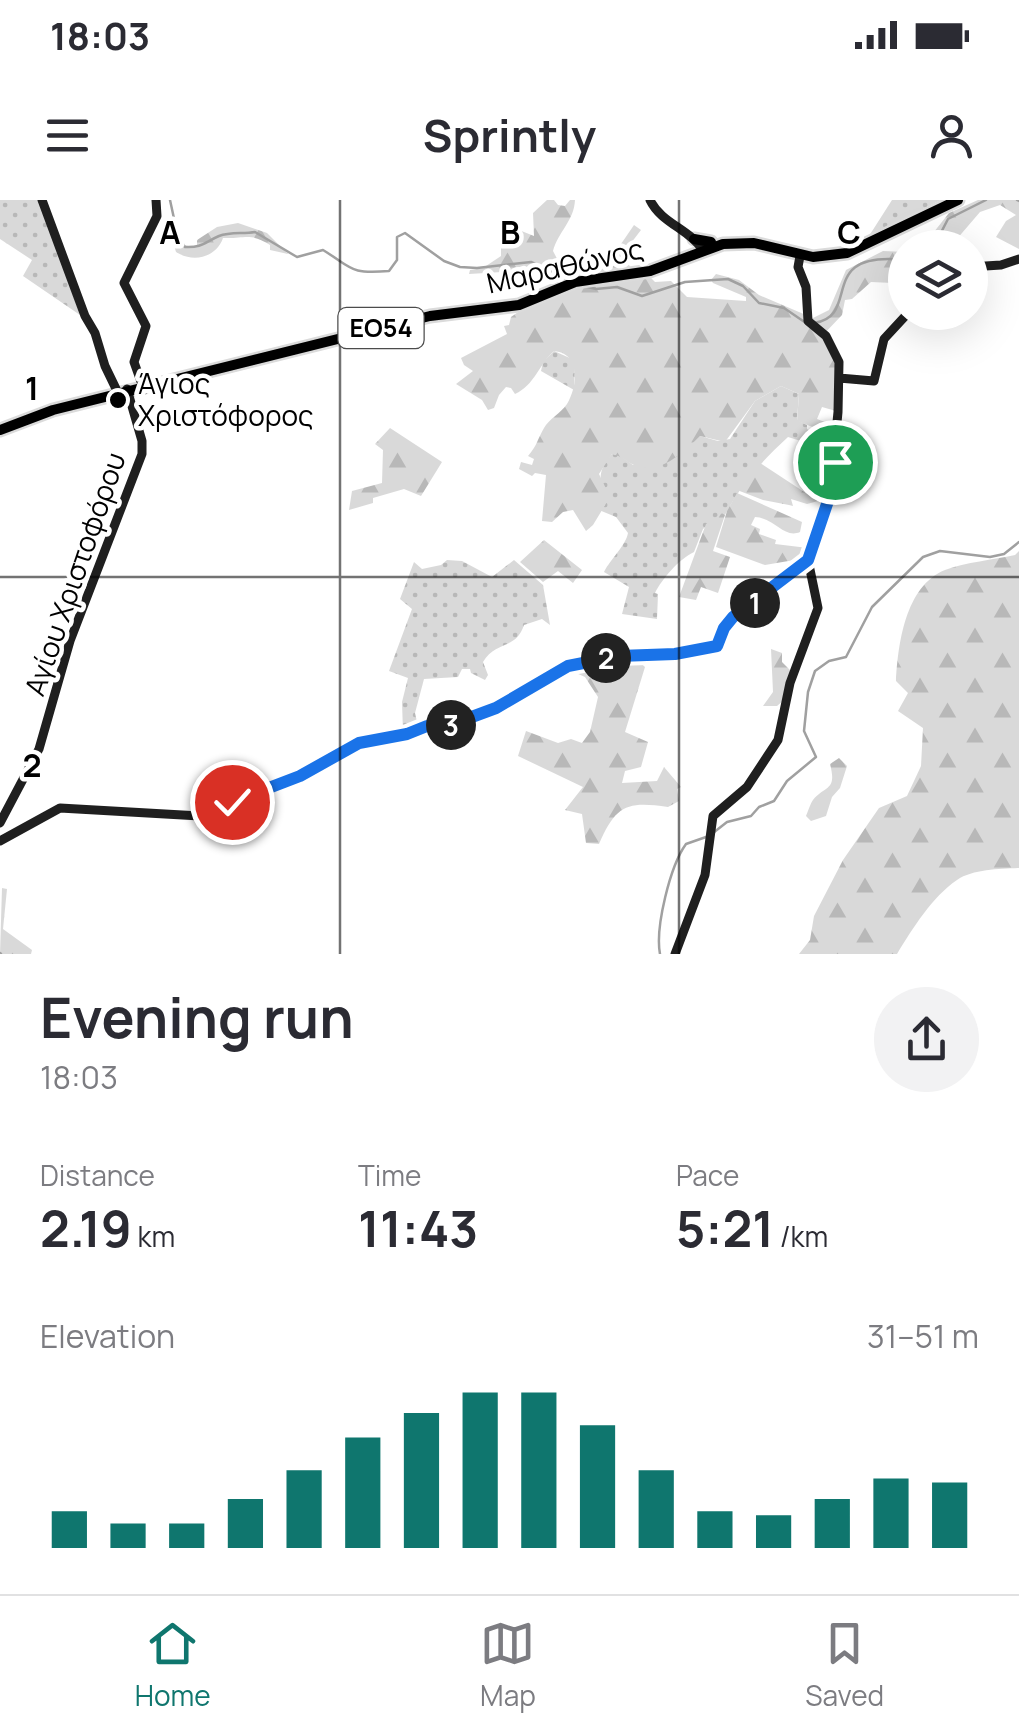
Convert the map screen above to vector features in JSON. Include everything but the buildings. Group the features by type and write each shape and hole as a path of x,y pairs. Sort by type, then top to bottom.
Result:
{"main road":[{"name":"Μαραθώνος","path":"0,429 52,407 144,388 430,316 513,307 573,282 642,270 698,244 747,240 801,253 837,253 954,200"},
{"name":"Μαραθώνος","path":"698,244 746,242 817,258 847,254 954,200"}],"street":[{"name":"Αγίου Χριστοφόρου","path":"0,823 40,749 70,641 142,454 142,441 104,366 95,332 85,316 42,200"},
{"path":"144,388 134,362 146,326 124,282 158,214 156,200"},
{"path":"650,200 657,211 698,244"},
{"path":"675,954 705,875 714,814 747,787 778,740 790,683 818,608 808,560 832,483 838,357 825,335 811,324 806,287 798,265 800,256"},
{"path":"988,266 1019,259"},
{"path":"839,378 874,382 884,342 892,330"},
{"path":"0,842 60,808 200,816 300,776 359,743 427,726 442,728 496,708 568,666 720,644 724,628 733,617 808,560"}],"green space":[{"path":"0,200 39,200 80,315 23,276 32,260 0,239"},
{"path":"547,200 565,206 575,200 553,251 563,270 551,274 537,270 469,274 501,256 501,242 519,230 534,236 533,213"},
{"path":"892,200 941,200 869,236"},
{"path":"978,200 1019,200 1019,249 996,237 1006,221 1016,215 1000,205 980,212 965,230 936,230 949,213"},
{"path":"238,223 267,233 288,254 270,250 270,245 263,241 247,237 223,238 211,254 198,258 176,252 171,235 180,245 197,247 197,240 217,227"},
{"path":"634,225 641,230 615,264 620,267 626,261 632,269 575,273 610,255"},
{"path":"888,251 888,283 871,282 852,299 845,300 842,315 822,336 838,361 836,411 822,407 817,419 835,426 833,435 797,421 799,394 781,386 755,401 725,442 700,436 671,461 644,468 612,454 599,474 610,497 586,531 573,510 563,512 552,522 542,521 546,475 532,476 519,469 521,462 532,465 534,459 528,456 546,425 571,396 575,372 569,358 554,351 527,385 515,394 506,387 494,408 488,410 482,400 456,384 473,371 461,358 507,334 504,326 509,325 511,317 559,292 647,274 655,282 671,281 687,297 746,301 746,297 713,283 716,274 739,280 759,295 813,318 829,310 846,270"},
{"path":"554,351 572,359 574,390 541,371 543,362"},
{"path":"781,386 799,394 797,420 813,433 810,440 788,437 753,473 725,515 722,513 703,529 694,552 672,570 655,593 657,619 622,614 629,587 604,572 628,533 616,517 599,510 605,505 601,478 607,461 612,454 619,455 633,465 700,436 718,441 730,439 755,401"},
{"path":"390,428 442,462 421,496 404,489 349,510 352,491 382,483 383,450 375,444"},
{"path":"760,463 818,501 807,504 791,499 793,506 737,490"},
{"path":"737,493 802,522 800,532 794,533 762,518 755,517 751,525 760,529 759,534 776,540 775,544 808,548 806,558 765,565 716,547"},
{"path":"722,513 725,515 713,551 730,557 718,593 701,587 696,600 679,597 706,524"},
{"path":"544,540 582,570 573,583 558,571 543,582 520,562"},
{"path":"1019,551 1019,868 979,872 957,880 931,904 897,954 799,954 810,940 814,916 843,860 879,808 907,796 921,766 923,728 898,711 908,693 896,681 902,634 912,603 931,578 945,570"},
{"path":"447,560 462,561 492,577 514,560 543,585 550,625 542,619 524,625 516,638 488,655 483,662 488,675 485,680 470,669 462,669 458,677 424,679 415,713 418,726 403,732 402,702 408,678 389,671 412,609 400,599 414,562 422,569"},
{"path":"771,649 782,653 782,662 792,672 784,700 777,706 763,706 773,692"},
{"path":"634,657 645,667 625,732 648,742 641,767 625,771 622,783 657,781 664,767 681,787 677,789 679,801 668,807 642,805 624,809 611,821 599,844 586,843 582,814 565,810 583,787 518,756 526,731 558,743 571,739 582,743 590,732 598,697 585,677 576,673 583,663 610,658 628,669"},
{"path":"839,758 847,766 840,788 832,797 826,816 811,821 806,816 811,803 831,783 830,764"},
{"path":"2,888 7,889 3,929 32,950 31,954 0,954"}],"waterway":[{"path":"170,200 178,237 185,247 200,246 223,235 255,232 297,257 323,250 353,269 389,271 397,260 397,237 405,233 444,261 460,267 531,262 568,279"},
{"path":"942,230 948,219 986,200"},
{"path":"814,323 828,318 836,309 849,274 859,265 888,260"},
{"path":"579,285 596,289 617,287 642,296 685,282 728,279 743,286 759,303 784,308 806,323"},
{"path":"713,833 727,822 751,816 759,807 774,801 787,781 816,757 804,731 808,692 815,671 829,661 846,657 872,607 923,557 940,551 990,557 1004,554 1019,542"},
{"path":"660,954 662,914 674,867 686,844 706,837"}],"place":[{"name":"Άγιος Χριστόφορος","path":"118,400"}],"route":[{"path":"232,802 309,772 359,743 427,726 442,728 496,708 568,666 619,656 675,654 717,646 733,617 808,560 828,501 835,462"}]}
